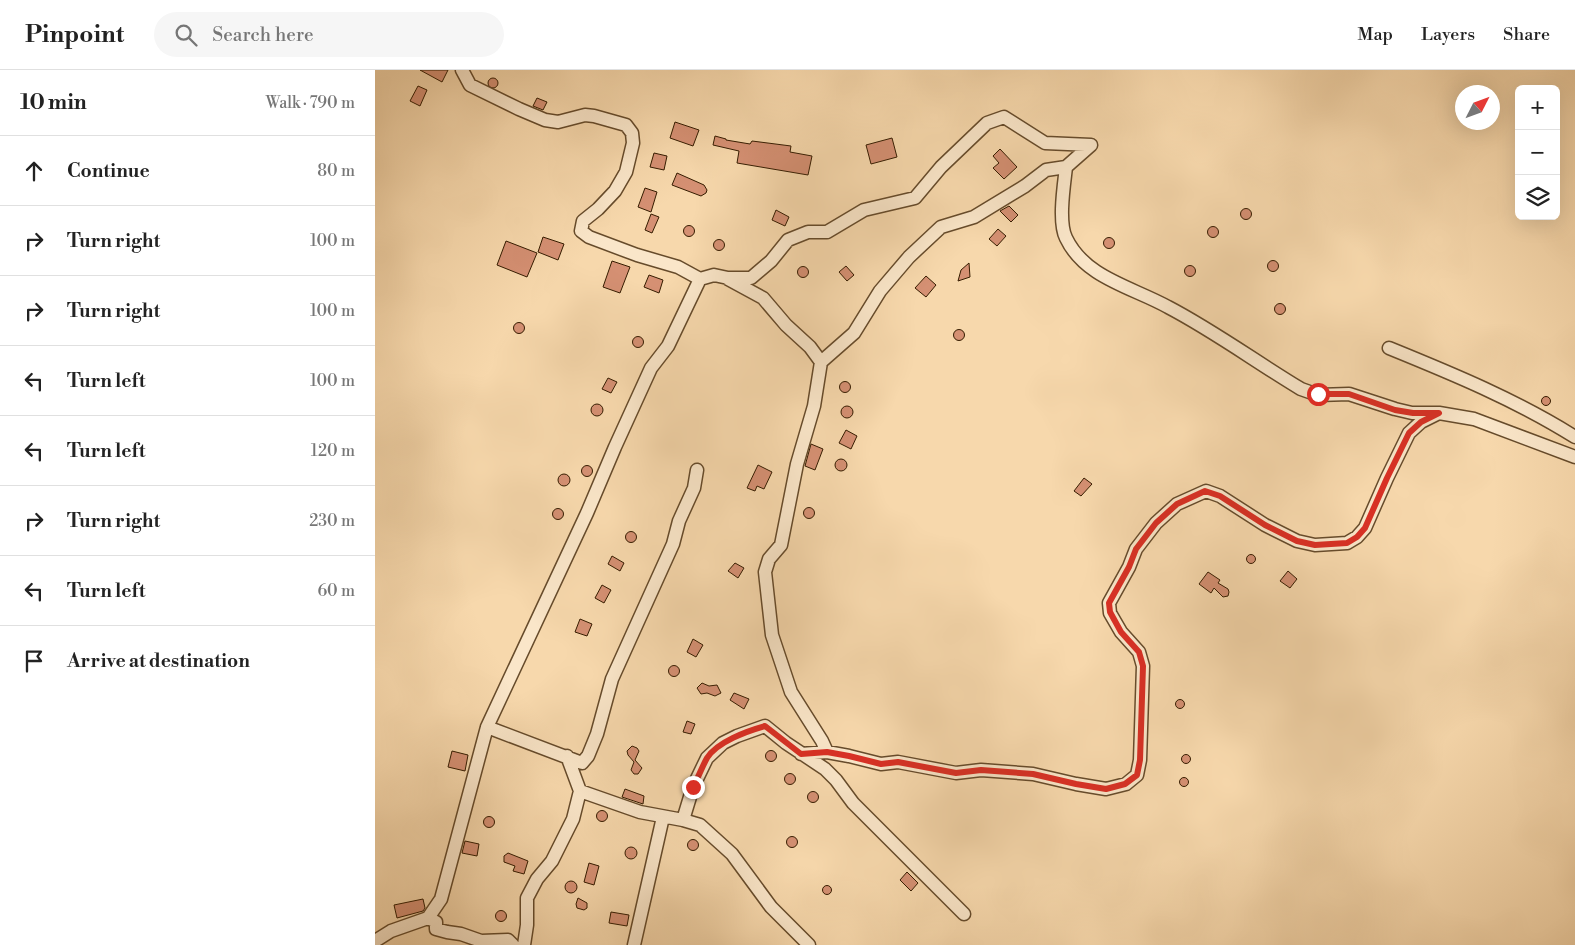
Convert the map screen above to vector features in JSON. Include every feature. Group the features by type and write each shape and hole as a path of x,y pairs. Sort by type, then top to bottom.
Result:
{"street":[{"path":"462,70 470,85 545,120 558,122 585,115 626,125 632,133 633,143 626,172 615,191 599,209 583,221 581,231 589,237 629,252 678,267 700,280"},
{"path":"375,941 391,930 428,918 441,899 487,727 587,513 651,368 668,346 700,280 714,275 726,278 751,278 771,260 788,240 807,232 827,232 864,210 915,198 941,167 987,123 1004,117 1045,143 1091,145 1066,167 1046,170 1025,186 974,217 941,227 909,257 880,292 854,333 821,362 814,406 797,464 781,546 769,559 765,572 772,635 787,683 827,752"},
{"path":"1066,167 1061,203 1064,236 1075,254 1093,270 1128,289 1167,306 1301,389 1318,394 1349,394 1395,410 1413,413 1439,413 1474,419 1575,457"},
{"path":"726,278 763,298 821,362"},
{"path":"1389,348 1473,382 1575,436"},
{"path":"801,754 827,752 881,764 898,762 956,773 981,770 1033,774 1106,789 1125,784 1137,775 1140,760 1143,666 1139,652 1121,632 1110,612 1109,603 1129,567 1136,549 1156,523 1177,504 1205,491 1220,496 1265,525 1297,541 1315,545 1347,543 1357,537 1365,528 1409,433 1421,422 1439,413"},
{"path":"487,727 582,763 588,756 597,734 613,679 673,544 679,521 694,488 697,470"},
{"path":"683,820 693,787 707,758 723,743 765,726 836,780 853,803 964,914"},
{"path":"524,945 527,925 527,898 537,878 552,861 573,819 580,791 567,756"},
{"path":"580,791 640,812 700,824 732,854 771,907 809,945"},
{"path":"634,945 663,817"},
{"path":"428,918 436,922 436,929 461,934 481,943 508,940 513,945"}],"building":[{"path":"420,70 448,70 442,82"},
{"path":"491,78 495,78 498,83 497,87 491,88 488,85 488,81"},
{"path":"418,86 427,90 420,106 410,101"},
{"path":"537,98 547,102 543,110 533,106"},
{"path":"675,122 699,130 693,146 670,138"},
{"path":"715,136 750,144 752,141 791,146 790,152 812,156 808,175 737,163 739,151 713,145"},
{"path":"892,138 897,157 871,164 866,145"},
{"path":"1000,149 1017,167 1004,179 993,168 999,163 993,156"},
{"path":"654,153 667,156 664,170 650,167"},
{"path":"677,173 704,185 707,190 706,193 701,196 672,185"},
{"path":"645,188 657,192 651,212 638,207"},
{"path":"1009,206 1018,215 1011,222 1000,211"},
{"path":"1246,208 1252,214 1246,220 1240,214"},
{"path":"776,210 789,217 785,226 772,220"},
{"path":"651,214 659,217 652,233 645,230"},
{"path":"689,225 695,231 689,237 683,231"},
{"path":"1213,226 1219,232 1213,238 1207,232"},
{"path":"998,229 1006,236 997,246 989,239"},
{"path":"543,237 564,244 558,260 538,252"},
{"path":"1109,237 1115,243 1109,249 1103,243"},
{"path":"719,239 725,245 719,251 713,245"},
{"path":"506,241 537,253 527,277 497,265"},
{"path":"1273,260 1279,266 1273,272 1267,266"},
{"path":"612,261 630,267 620,293 603,287"},
{"path":"969,263 970,277 958,281 961,270"},
{"path":"1190,265 1196,271 1190,277 1184,271"},
{"path":"803,266 809,272 803,278 797,272"},
{"path":"846,266 854,275 847,281 839,272"},
{"path":"649,275 663,280 659,293 644,287"},
{"path":"926,276 936,285 926,297 915,288"},
{"path":"1280,303 1286,309 1280,315 1274,309"},
{"path":"519,322 525,328 519,334 513,328"},
{"path":"959,329 965,335 959,341 953,335"},
{"path":"638,336 644,342 638,348 632,342"},
{"path":"608,378 617,382 611,393 602,389"},
{"path":"845,381 851,387 845,393 839,387"},
{"path":"1546,396 1551,401 1546,406 1541,401"},
{"path":"597,404 603,410 597,416 591,410"},
{"path":"847,406 853,412 847,418 841,412"},
{"path":"846,430 857,436 851,449 839,443"},
{"path":"811,444 823,449 815,470 805,466"},
{"path":"841,459 847,465 841,471 835,465"},
{"path":"587,465 593,471 587,477 581,471"},
{"path":"758,465 772,472 764,489 757,486 755,491 747,488"},
{"path":"564,474 570,480 564,486 558,480"},
{"path":"1084,478 1092,484 1081,496 1074,491"},
{"path":"809,507 815,513 809,519 803,513"},
{"path":"558,508 564,514 558,520 552,514"},
{"path":"631,531 637,537 631,543 625,537"},
{"path":"1251,554 1256,559 1251,564 1246,559"},
{"path":"612,556 624,563 620,571 608,564"},
{"path":"735,563 744,568 738,578 728,571"},
{"path":"1288,571 1297,579 1290,588 1280,581"},
{"path":"1208,572 1220,580 1218,583 1228,589 1228,596 1223,597 1214,588 1211,593 1199,584"},
{"path":"602,585 611,590 604,603 595,598"},
{"path":"580,619 592,624 587,636 575,632"},
{"path":"693,639 703,645 696,657 687,652"},
{"path":"674,665 680,671 674,677 668,671"},
{"path":"702,683 709,686 717,685 721,693 715,696 707,693 701,694 697,688"},
{"path":"734,693 749,699 744,709 730,700"},
{"path":"1180,699 1185,704 1180,709 1175,704"},
{"path":"687,721 695,724 691,734 683,732"},
{"path":"632,746 639,751 635,760 642,768 638,774 634,774 631,770 634,762 627,751"},
{"path":"771,750 777,756 771,762 765,756"},
{"path":"452,751 468,755 465,771 448,767"},
{"path":"1186,754 1191,759 1186,764 1181,759"},
{"path":"790,773 796,779 790,785 784,779"},
{"path":"1184,777 1189,782 1184,787 1179,782"},
{"path":"625,789 644,796 643,804 622,797"},
{"path":"813,791 819,797 813,803 807,797"},
{"path":"602,810 608,816 602,822 596,816"},
{"path":"489,816 495,822 489,828 483,822"},
{"path":"792,836 798,842 792,848 786,842"},
{"path":"693,839 699,845 693,851 687,845"},
{"path":"465,841 479,844 477,856 462,853"},
{"path":"631,847 637,853 631,859 625,853"},
{"path":"508,853 528,861 524,874 513,871 515,866 504,862 504,856"},
{"path":"589,863 599,866 594,885 584,882"},
{"path":"907,872 918,883 911,891 900,880"},
{"path":"571,881 577,887 571,893 565,887"},
{"path":"827,885 832,890 827,895 822,890"},
{"path":"578,898 587,903 587,908 584,910 577,908"},
{"path":"423,899 425,908 423,911 397,918 394,905"},
{"path":"501,910 507,916 501,922 495,916"},
{"path":"611,912 629,915 627,926 609,923"}],"route":[{"path":"693,787 707,758 723,743 765,726 801,754 827,752 881,764 898,762 956,773 981,770 1016,772 1106,789 1125,784 1137,775 1140,760 1143,666 1139,652 1121,632 1110,612 1109,603 1129,567 1136,549 1156,523 1177,504 1205,491 1220,496 1265,525 1297,541 1315,545 1347,543 1357,537 1365,528 1409,433 1421,422 1439,413 1413,413 1395,410 1349,394 1318,394"}]}
